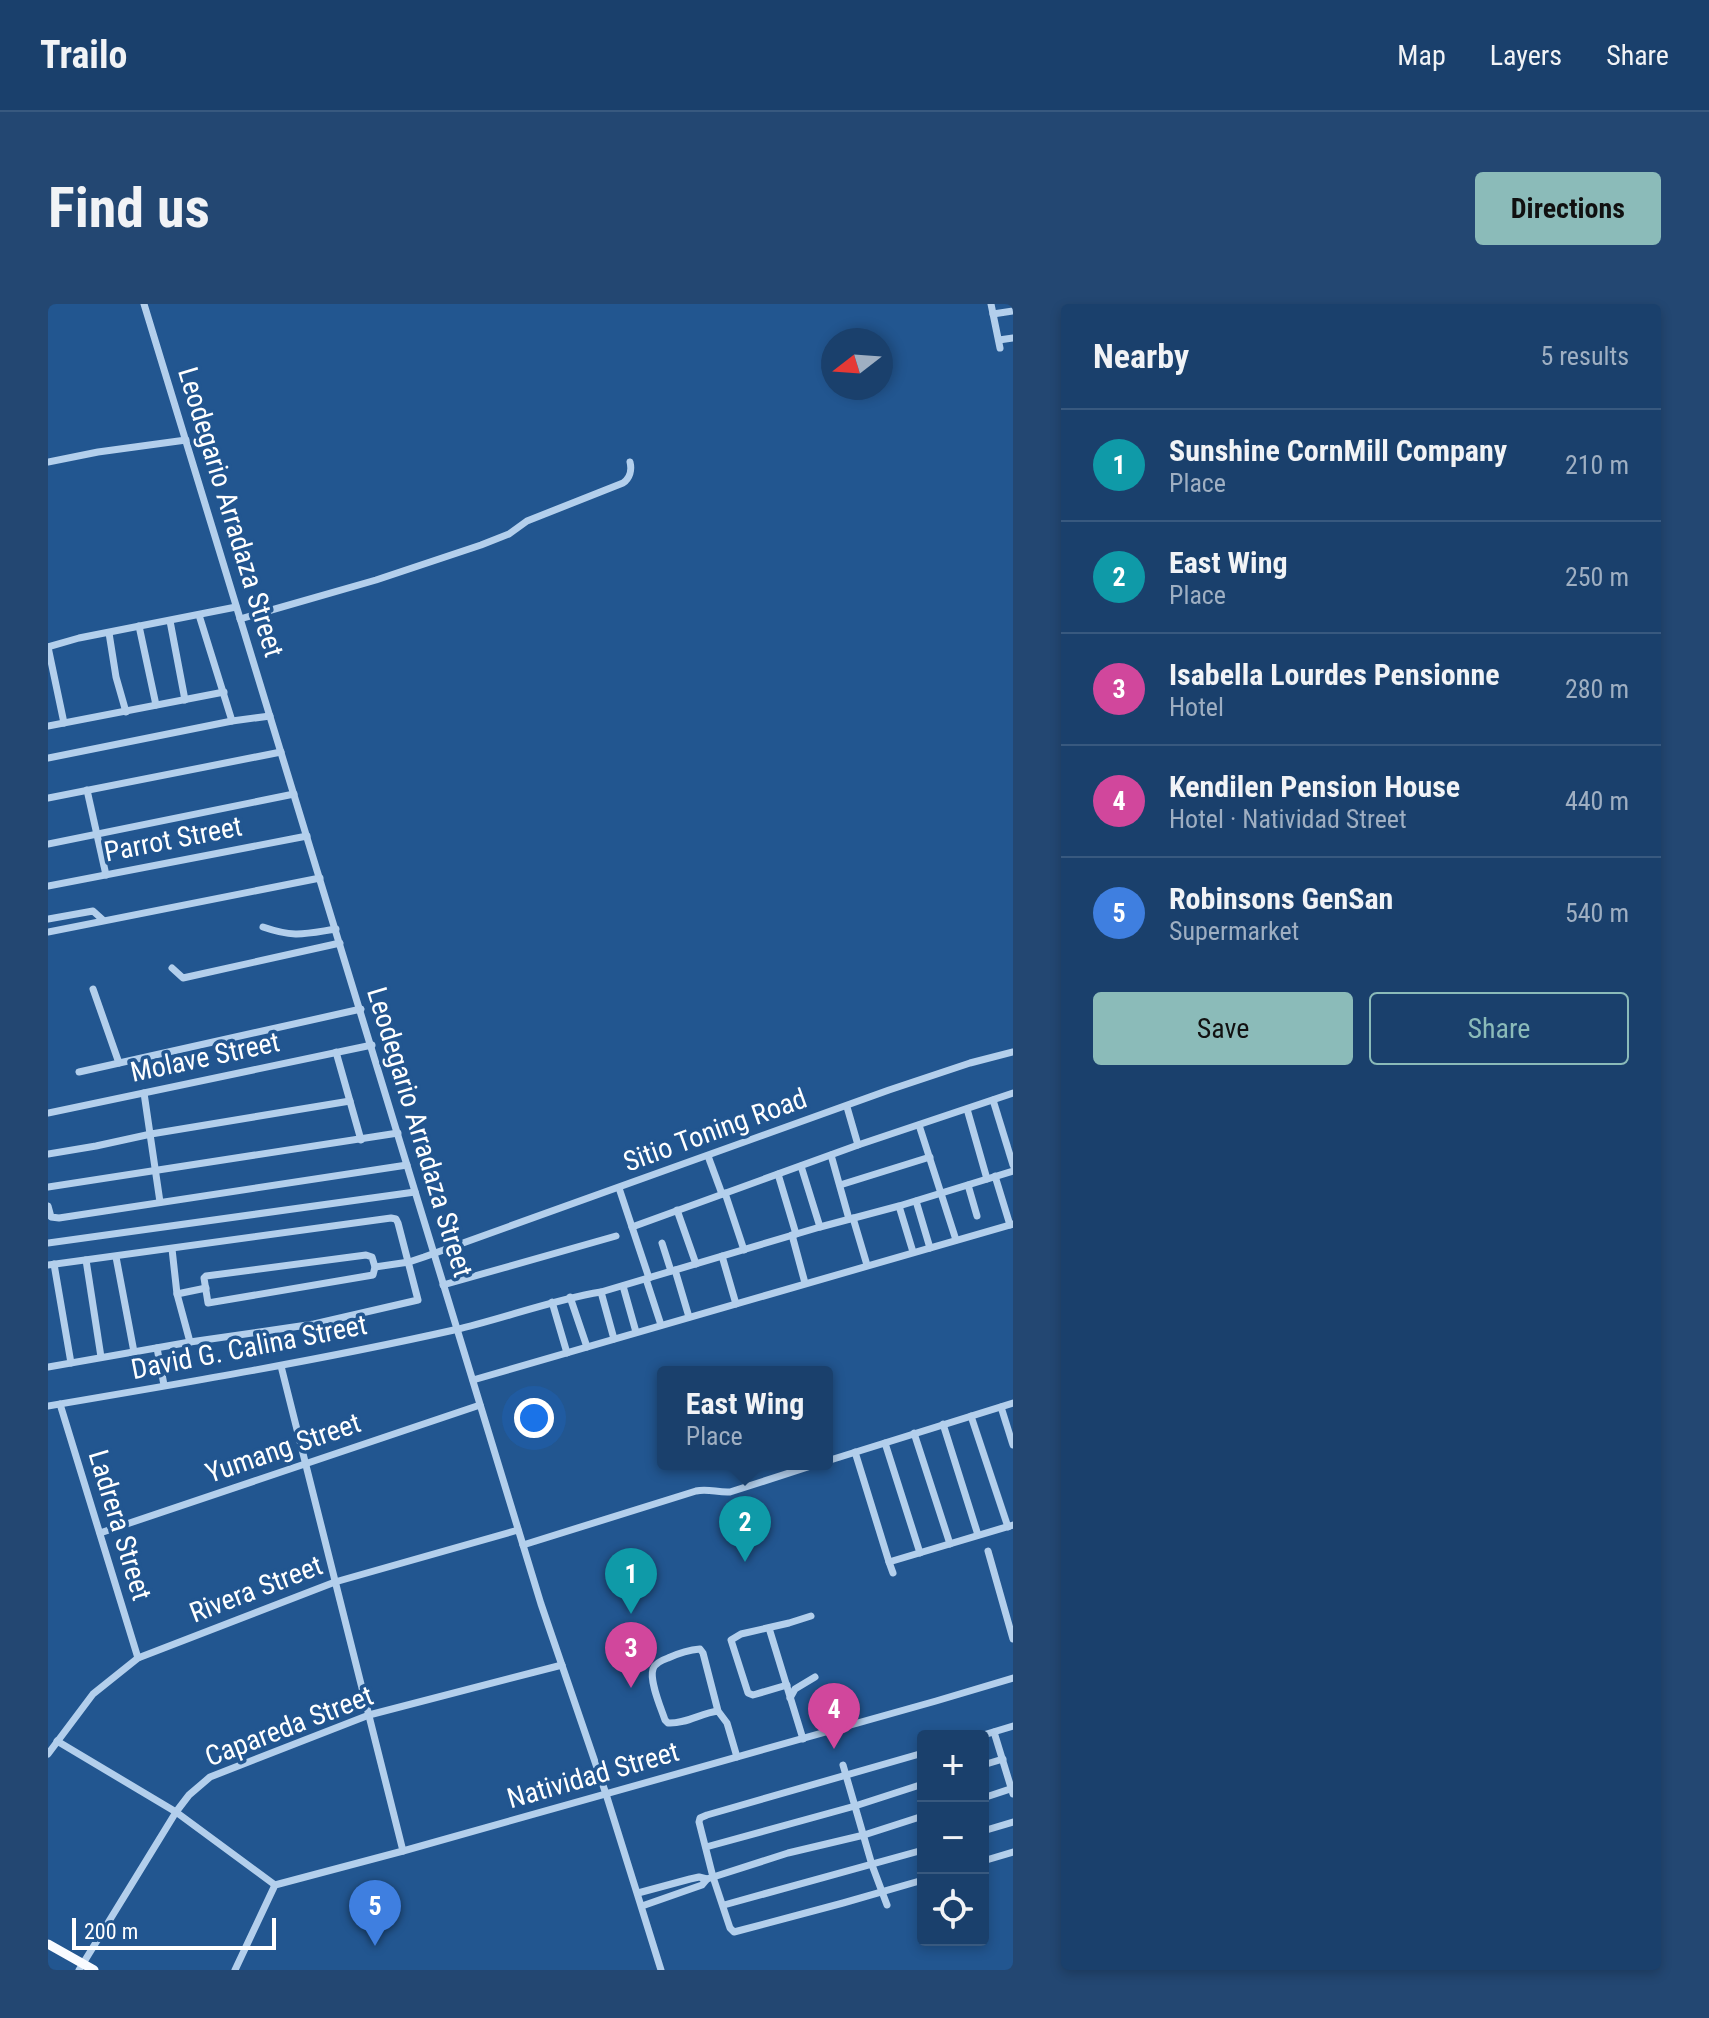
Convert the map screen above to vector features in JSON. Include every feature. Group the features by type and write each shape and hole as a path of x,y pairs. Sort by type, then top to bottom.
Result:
{"main road":[{"path":"48,1944 81,1967 94,1970"}],"street":[{"name":"Leodegario Arradaza Street","path":"144,304 518,1530 661,1970"},
{"path":"991,304 999,344 1013,338"},
{"path":"993,314 1013,311"},
{"path":"48,462 186,440"},
{"path":"240,619 376,580 509,534 527,521 623,483 629,475 630,462"},
{"path":"64,723 48,647 236,607"},
{"path":"199,615 232,721"},
{"path":"170,621 185,700"},
{"path":"139,626 156,705"},
{"path":"109,633 116,677 126,712"},
{"path":"48,726 224,692"},
{"path":"48,758 270,716"},
{"path":"48,798 281,752"},
{"path":"87,790 106,875"},
{"path":"48,844 294,794"},
{"name":"Parrot Street","path":"48,886 307,836"},
{"path":"48,932 320,878"},
{"path":"48,919 93,911 103,920"},
{"path":"72,927 77,913"},
{"path":"263,927 297,935 336,929"},
{"path":"172,968 183,978 340,943"},
{"path":"93,989 119,1063"},
{"path":"79,1072 361,1009"},
{"name":"Molave Street","path":"48,1113 372,1045"},
{"path":"336,1052 361,1140"},
{"name":"Sitio Toning Road","path":"375,1267 409,1262 970,1063 1013,1052"},
{"path":"144,1093 160,1202"},
{"path":"632,1227 1013,1093"},
{"path":"993,1100 1013,1168"},
{"path":"48,1154 350,1101"},
{"path":"847,1107 858,1145"},
{"path":"473,1380 1012,1224 991,1177 967,1109"},
{"path":"919,1125 956,1240"},
{"path":"48,1187 398,1133"},
{"path":"831,1155 867,1265"},
{"path":"708,1156 744,1250"},
{"path":"840,1185 930,1157"},
{"path":"48,1206 49,1214 55,1218 407,1165"},
{"path":"801,1166 820,1227"},
{"name":"David G. Calina Street","path":"48,1406 281,1366 457,1329 570,1297 623,1286 916,1201 1013,1168"},
{"path":"778,1174 805,1283"},
{"path":"968,1185 977,1216"},
{"path":"619,1188 661,1325"},
{"path":"48,1243 415,1192"},
{"path":"1003,1202 1013,1199"},
{"path":"916,1201 930,1248"},
{"path":"899,1206 913,1252"},
{"path":"677,1210 696,1264"},
{"path":"48,1367 314,1324 418,1300 398,1223 391,1218 51,1264 71,1363"},
{"path":"443,1285 616,1236"},
{"path":"662,1243 689,1317"},
{"path":"172,1249 177,1294 190,1342"},
{"path":"370,1255 375,1267 374,1274 370,1276 208,1303 204,1278 370,1255"},
{"path":"722,1256 736,1304"},
{"path":"116,1257 134,1352"},
{"path":"86,1260 101,1357"},
{"path":"623,1286 636,1332"},
{"path":"177,1294 206,1288"},
{"path":"601,1292 614,1339"},
{"path":"570,1297 587,1347"},
{"path":"552,1302 567,1353"},
{"path":"159,1347 166,1385"},
{"path":"281,1366 403,1851"},
{"path":"833,1459 1013,1403"},
{"name":"Ladrera Street","path":"60,1404 138,1658"},
{"name":"Yumang Street","path":"100,1533 480,1405"},
{"path":"1001,1407 1013,1445"},
{"path":"889,1562 1011,1526 971,1416"},
{"path":"943,1424 978,1535"},
{"path":"914,1433 950,1544"},
{"path":"885,1443 920,1553"},
{"path":"855,1452 893,1573"},
{"path":"523,1545 703,1489 730,1492 798,1470"},
{"name":"Rivera Street","path":"48,1754 93,1694 138,1658 335,1582 518,1530"},
{"path":"988,1551 1013,1639"},
{"path":"787,1685 753,1695 748,1693 731,1640 735,1636 811,1616"},
{"path":"769,1628 803,1739"},
{"path":"718,1711 675,1724 668,1723 656,1693 652,1674 654,1667 675,1655 700,1649 718,1711 727,1723 737,1757"},
{"name":"Capareda Street","path":"81,1967 176,1812 189,1795 210,1777 369,1715 562,1665"},
{"path":"790,1698 795,1689 815,1677"},
{"name":"Natividad Street","path":"275,1885 1013,1678"},
{"path":"989,1733 1013,1726"},
{"path":"989,1796 1013,1790 994,1732"},
{"path":"57,1741 176,1812 275,1885 235,1970"},
{"path":"917,1755 700,1818 699,1822 710,1878 734,1932 917,1882"},
{"path":"989,1763 1003,1759"},
{"path":"843,1765 887,1905"},
{"path":"706,1847 917,1786"},
{"path":"642,1906 699,1886 710,1878 788,1853 864,1835 917,1818"},
{"path":"989,1829 1013,1822"},
{"path":"724,1905 917,1852"},
{"path":"989,1859 1013,1852"},
{"path":"638,1893 699,1877 710,1878"}],"place":[{"name":"East Wing","path":"745,1562"},
{"name":"Sunshine CornMill Company","path":"631,1614"},
{"name":"Isabella Lourdes Pensionne","path":"631,1688"},
{"name":"Kendilen Pension House","path":"834,1749"},
{"name":"Robinsons GenSan","path":"375,1946"}]}
